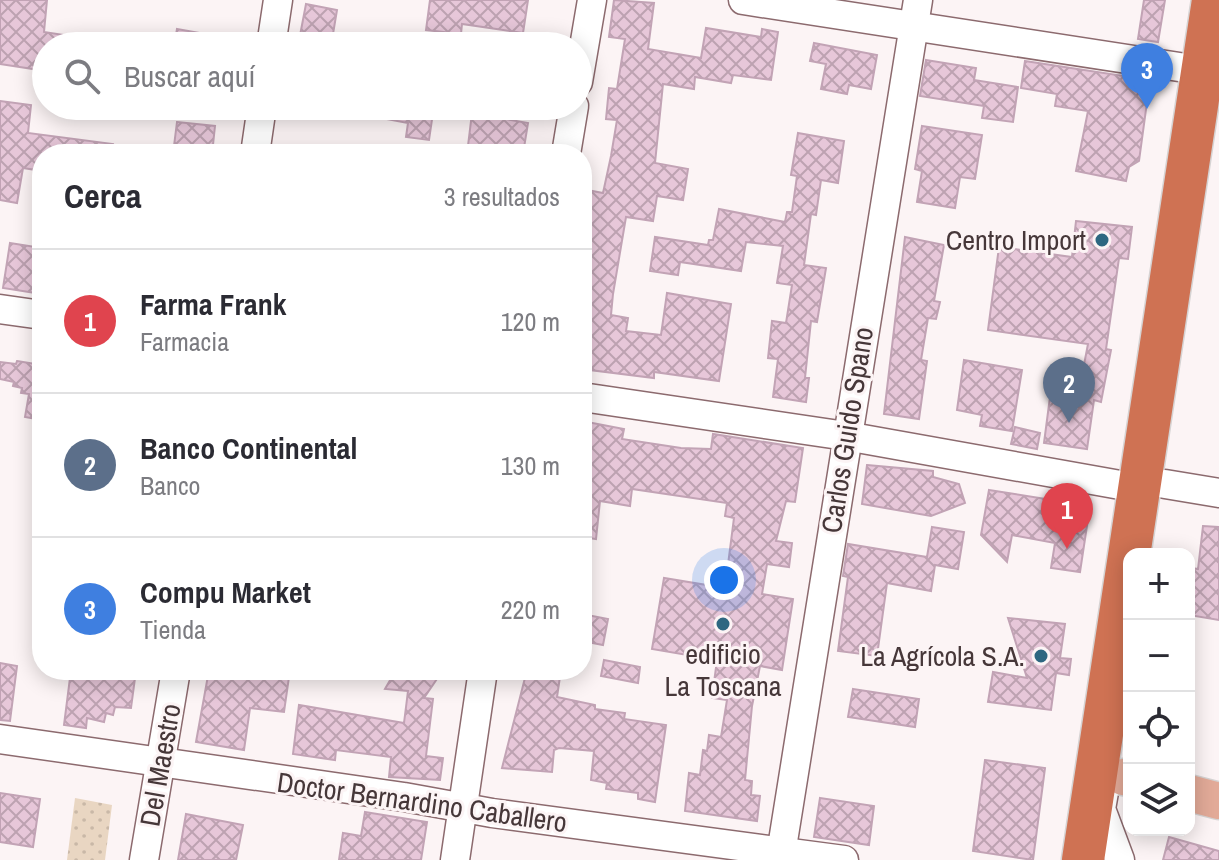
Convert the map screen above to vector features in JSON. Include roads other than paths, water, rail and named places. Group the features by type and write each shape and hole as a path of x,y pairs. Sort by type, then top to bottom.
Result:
{"highway":[{"path":"1155,548 1151,486 1211,72 1213,0"},
{"path":"1107,855 1108,688 1219,156"},
{"path":"1107,855 1123,790"}],"main road":[{"path":"1195,795 1219,801"}],"street":[{"path":"273,32 278,0"},
{"path":"587,32 592,0"},
{"path":"743,0 1211,72"},
{"name":"Carlos Guido Spano","path":"781,854 918,0"},
{"path":"256,144 260,120"},
{"path":"568,144 572,120"},
{"path":"0,309 32,314"},
{"path":"592,398 1151,486 1219,493"},
{"name":"Del Maestro","path":"144,860 175,680"},
{"path":"455,860 482,680"},
{"name":"Doctor Bernardino Caballero","path":"0,739 781,854 844,860"}],"place":[{"name":"Compu Market","path":"1147,109"},
{"name":"Centro Import","path":"1102,240"},
{"name":"Banco Continental","path":"1069,423"},
{"name":"Farma Frank","path":"1067,549"},
{"name":"edificio La Toscana","path":"723,624"},
{"name":"La Agrícola S.A.","path":"1041,656"}]}
